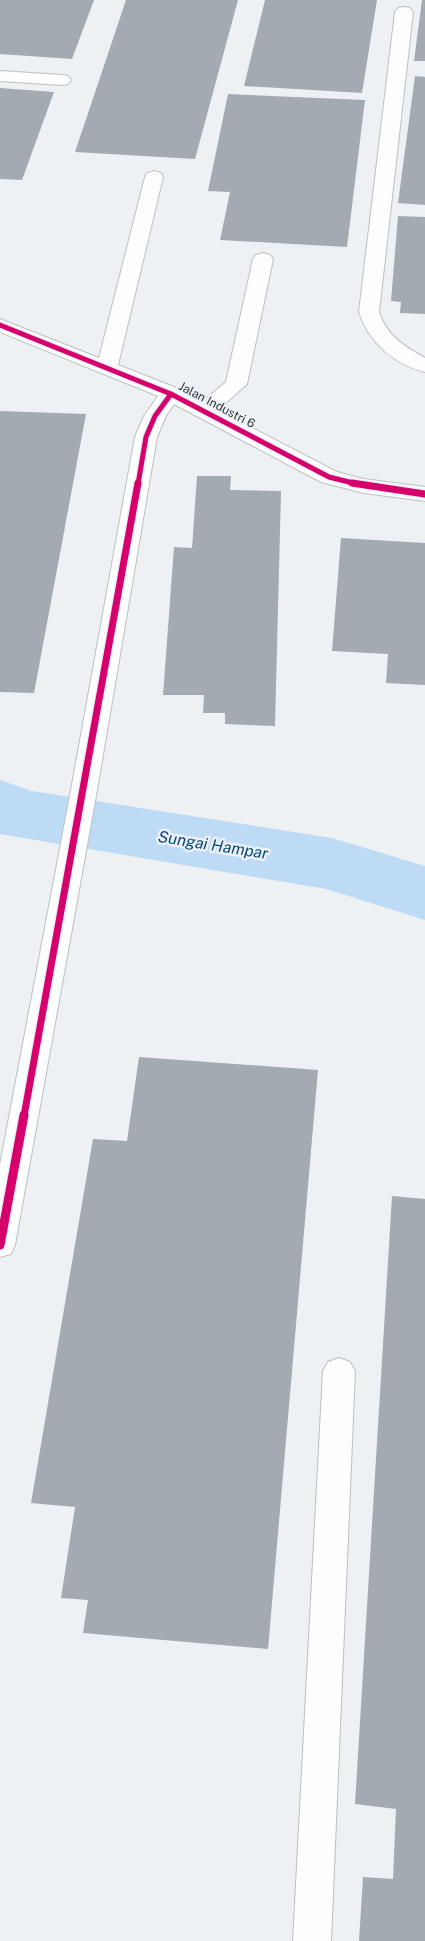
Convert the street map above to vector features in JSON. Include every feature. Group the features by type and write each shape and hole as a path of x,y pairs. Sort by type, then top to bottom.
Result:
{"street":[{"path":"404,12 369,312 372,326 386,344 425,366"},
{"path":"0,76 62,80"},
{"path":"107,368 154,177"},
{"path":"204,411 236,384 263,259"},
{"name":"Jalan Industri 6","path":"0,325 171,394 329,476 364,486 425,494"},
{"path":"0,1245 84,790 146,437 155,416 171,394"},
{"path":"312,1941 339,1371"}],"building":[{"path":"0,0 94,0 72,59 0,54"},
{"path":"126,0 238,0 195,159 75,152"},
{"path":"265,0 377,0 362,93 244,86"},
{"path":"422,0 425,0 425,61 414,61"},
{"path":"415,76 425,77 425,205 398,203"},
{"path":"0,88 54,92 22,180 0,179"},
{"path":"228,94 365,100 347,247 220,240 230,192 208,191"},
{"path":"398,216 425,217 425,314 400,313 401,302 391,301"},
{"path":"0,411 86,414 34,693 0,692"},
{"path":"197,476 231,476 230,490 281,491 275,726 225,724 225,713 203,713 204,695 163,695 174,547 192,548"},
{"path":"341,538 425,543 425,685 386,683 388,654 332,651"},
{"path":"139,1057 318,1070 268,1649 83,1633 88,1600 61,1598 75,1507 31,1503 93,1139 127,1141"},
{"path":"392,1196 425,1199 425,1941 359,1941 363,1877 393,1879 396,1809 355,1804"}],"waterway":[{"name":"Sungai Hampar","path":"0,805 13,813 332,864 425,893"}],"cycle path":[{"path":"0,325 171,394 329,477 364,486 425,494"},
{"path":"0,1245 84,790 146,437 155,416 171,394"}]}
